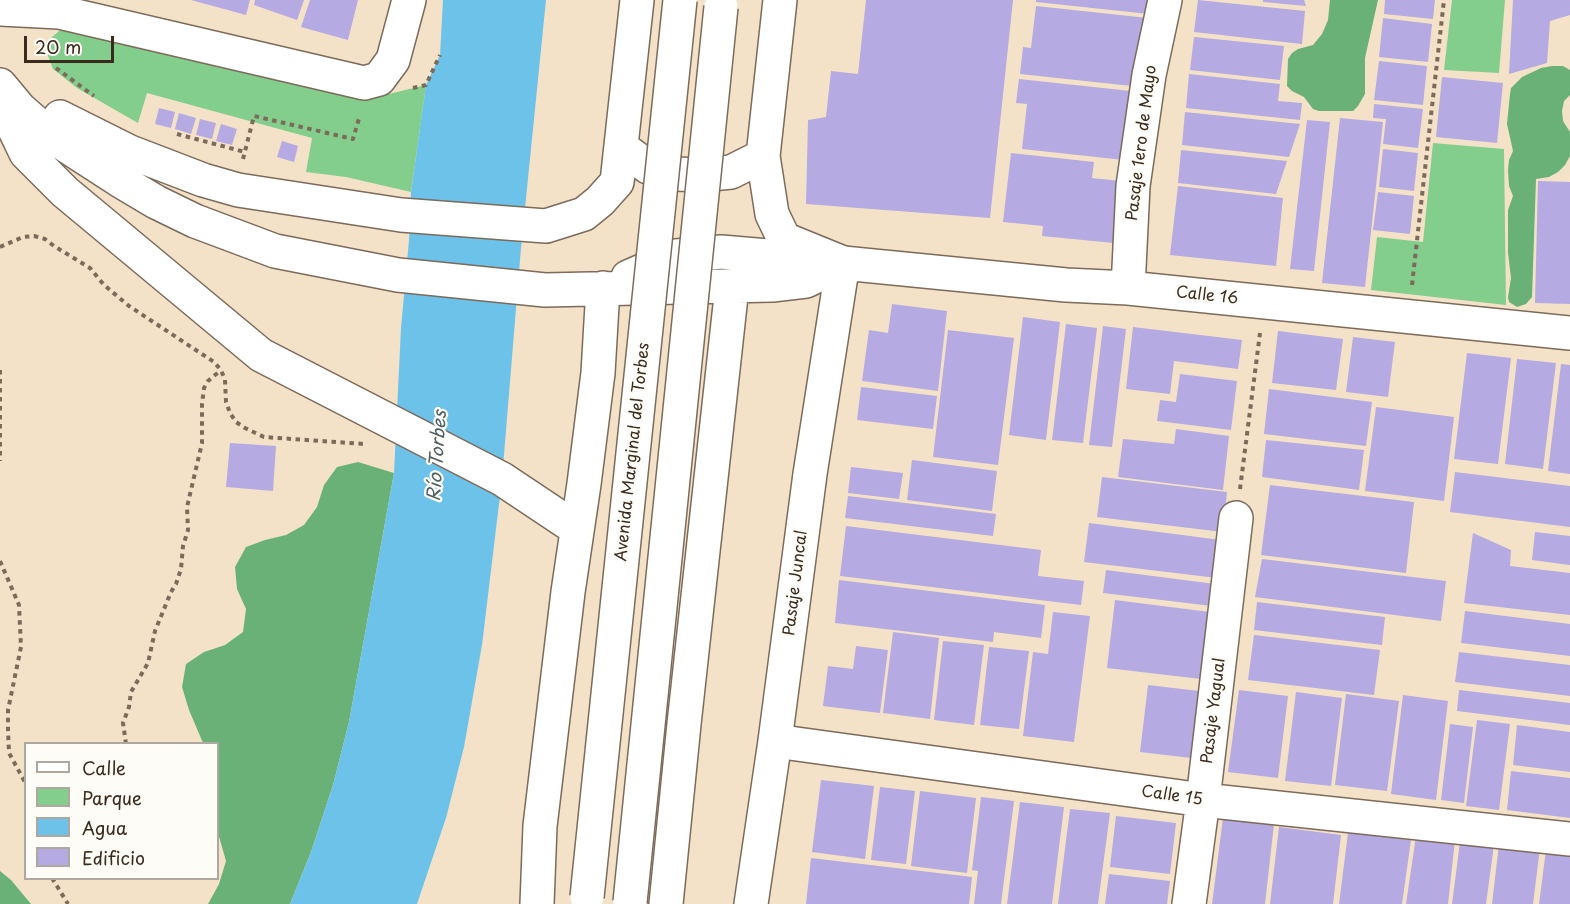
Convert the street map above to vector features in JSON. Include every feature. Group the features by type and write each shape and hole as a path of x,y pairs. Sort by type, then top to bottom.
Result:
{"main road":[{"path":"0,9 58,12 364,83 379,79 393,60 409,0"},
{"path":"0,74 23,94 93,135 130,152 238,190 401,215 546,226 584,214 600,201 617,182 637,0"},
{"name":"Avenida Marginal del Torbes","path":"587,900 680,0"},
{"path":"780,0 763,156 772,214 784,239 843,263"},
{"name":"Pasaje 1ero de Mayo","path":"1128,288 1133,186 1149,75 1166,0"},
{"path":"630,903 722,3"},
{"path":"0,85 20,109 51,136 119,180 156,202 195,220 275,251 398,275 544,290 772,285 806,281 843,263"},
{"path":"0,99 26,153 65,192 261,355 502,479 577,529"},
{"path":"621,147 648,167 676,174 701,175 730,172 763,156"},
{"name":"Calle 16","path":"603,288 676,256 721,252 1066,285 1128,288 1570,333"},
{"name":"Pasaje Juncal","path":"751,904 810,474 843,263"},
{"path":"666,904 732,287"},
{"path":"537,904 540,826 598,373 603,288"},
{"name":"Pasaje Yagual","path":"1189,904 1236,518"},
{"name":"Calle 15","path":"775,741 1203,800 1570,839"}],"path":[{"path":"1409,317 1416,236 1444,0"},
{"path":"56,68 78,86 98,98"},
{"path":"238,190 244,152 254,116 354,139 362,110"},
{"path":"171,132 244,152"},
{"path":"0,247 23,237 34,236 45,239 90,268 104,285 129,306 214,362 221,370 225,380 226,402 230,413 244,428 264,436 364,444"},
{"path":"1236,518 1264,302"},
{"path":"0,370 0,461"},
{"path":"126,742 123,723 129,707 131,692 148,663 154,631 181,569 183,546 188,530 187,507 202,444 204,388 208,381 221,370"},
{"path":"0,561 19,605 21,647 9,699 8,730 9,753 24,780"},
{"path":"53,880 68,904"}],"green space":[{"path":"1330,0 1378,0 1365,58 1365,94 1353,111 1313,109 1304,97 1287,86 1288,59 1298,49 1313,45 1322,34 1328,20"},
{"path":"1452,0 1505,0 1499,73 1444,70"},
{"path":"64,27 84,28 214,66 364,100 426,85 411,192 346,177 306,172 312,138 147,93 138,123 77,88 53,69 48,56 48,48 52,37"},
{"path":"1563,66 1570,70 1570,95 1564,101 1562,111 1563,121 1570,132 1570,156 1558,172 1549,177 1536,179 1532,297 1526,304 1517,307 1509,302 1508,297 1511,278 1508,253 1508,210 1513,196 1509,186 1508,170 1513,151 1507,124 1510,94 1511,88 1522,77 1541,68"},
{"path":"1433,143 1504,149 1506,305 1371,290 1377,237 1423,242"},
{"path":"358,462 394,473 349,722 333,785 311,852 290,904 208,904 219,884 226,861 219,836 219,742 203,742 189,710 182,687 186,664 204,652 225,645 243,632 246,609 237,589 235,567 246,547 286,535 304,525 317,507 324,485 337,467"},
{"path":"0,871 11,880 31,904 0,904"}],"water":[{"name":"Río Torbes","path":"443,0 546,0 521,248 502,479 482,645 464,747 446,818 417,904 290,904 311,852 333,785 349,722 394,473 411,192 426,85 440,55"}],"building":[{"path":"191,0 250,0 246,15"},
{"path":"255,0 304,0 297,20 254,5"},
{"path":"310,0 358,0 348,40 301,27"},
{"path":"866,0 1013,0 990,218 806,204 808,120 826,117 831,71 858,74"},
{"path":"1036,0 1151,0 1149,14 1036,2"},
{"path":"1198,0 1305,11 1302,44 1194,32"},
{"path":"1263,0 1304,0 1306,6 1263,2"},
{"path":"1385,0 1435,0 1433,19 1384,14"},
{"path":"1513,0 1570,0 1570,15 1550,21 1547,63 1509,74"},
{"path":"1036,6 1148,18 1141,87 1020,74 1023,47 1031,48"},
{"path":"1383,18 1432,24 1428,62 1379,57"},
{"path":"1194,37 1284,46 1280,80 1190,70"},
{"path":"1379,61 1427,66 1423,105 1374,100"},
{"path":"1189,74 1280,84 1278,101 1302,103 1300,120 1186,108"},
{"path":"1442,77 1503,83 1497,143 1436,137"},
{"path":"1019,79 1140,92 1133,161 1022,149 1027,104 1016,103"},
{"path":"1374,104 1423,109 1418,148 1383,144 1386,119 1373,118"},
{"path":"159,108 175,112 171,128 155,124"},
{"path":"1185,112 1300,124 1289,157 1182,145"},
{"path":"179,113 196,118 191,134 175,129"},
{"path":"1340,118 1383,122 1365,287 1322,283"},
{"path":"200,119 216,123 212,139 196,135"},
{"path":"1307,120 1330,122 1314,271 1290,269"},
{"path":"221,124 237,129 232,145 216,141"},
{"path":"282,141 298,146 294,162 277,157"},
{"path":"1383,149 1418,153 1414,191 1379,187"},
{"path":"1181,150 1287,161 1276,194 1178,183"},
{"path":"1011,153 1094,162 1092,178 1130,182 1124,244 1042,236 1043,226 1003,222"},
{"path":"1538,181 1570,182 1570,304 1535,303"},
{"path":"1178,186 1283,198 1276,266 1170,255"},
{"path":"1378,192 1414,196 1410,234 1373,230"},
{"path":"892,304 947,311 938,391 862,381 869,330 888,333"},
{"path":"1023,317 1060,322 1046,440 1009,435"},
{"path":"1066,324 1097,328 1083,443 1052,440"},
{"path":"1103,326 1126,329 1112,447 1089,445"},
{"path":"1133,327 1242,340 1238,369 1174,361 1170,394 1126,389"},
{"path":"948,330 1014,338 998,465 933,457"},
{"path":"1278,331 1343,339 1336,390 1272,383"},
{"path":"1353,337 1395,342 1388,397 1346,392"},
{"path":"1467,353 1511,358 1498,464 1454,459"},
{"path":"1517,359 1556,363 1543,469 1505,464"},
{"path":"1561,364 1570,365 1570,474 1548,471"},
{"path":"1180,374 1237,381 1231,430 1157,421 1160,400 1176,402"},
{"path":"861,387 937,396 933,429 857,420"},
{"path":"1269,389 1372,402 1366,446 1264,434"},
{"path":"1376,407 1454,417 1444,501 1365,491"},
{"path":"1176,429 1229,436 1223,490 1118,477 1123,439 1174,444"},
{"path":"1266,440 1364,450 1359,490 1262,477"},
{"path":"230,443 276,446 273,491 226,487"},
{"path":"912,460 997,471 992,511 907,500"},
{"path":"851,467 903,473 899,499 848,493"},
{"path":"1455,472 1570,486 1570,527 1450,512"},
{"path":"1102,477 1227,492 1223,532 1097,517"},
{"path":"1270,485 1414,502 1406,573 1261,555"},
{"path":"848,496 996,514 993,536 845,518"},
{"path":"1089,523 1221,540 1217,578 1084,562"},
{"path":"846,526 1041,550 1038,576 1084,581 1081,605 840,576"},
{"path":"1535,532 1570,536 1570,565 1532,560"},
{"path":"1473,533 1511,550 1510,566 1570,573 1570,615 1464,603"},
{"path":"1262,559 1446,581 1441,621 1255,597"},
{"path":"1106,570 1215,584 1212,606 1103,593"},
{"path":"839,580 1045,605 1041,638 994,632 993,642 835,623"},
{"path":"1115,600 1210,612 1201,679 1107,668"},
{"path":"1257,602 1385,617 1382,645 1254,630"},
{"path":"1465,611 1570,624 1570,656 1461,643"},
{"path":"1053,612 1090,616 1074,742 1023,736 1033,652 1048,654"},
{"path":"893,632 939,638 930,719 883,713"},
{"path":"1254,635 1380,650 1374,695 1248,680"},
{"path":"943,641 984,645 974,725 934,720"},
{"path":"856,646 888,650 880,713 823,706 828,666 853,669"},
{"path":"989,647 1029,651 1019,729 980,725"},
{"path":"1459,652 1570,665 1570,696 1455,682"},
{"path":"1148,685 1199,691 1191,758 1140,752"},
{"path":"1239,690 1288,696 1278,778 1228,772"},
{"path":"1459,690 1570,703 1570,725 1457,711"},
{"path":"1296,692 1342,698 1331,786 1285,781"},
{"path":"1346,694 1399,701 1387,791 1335,785"},
{"path":"1403,695 1448,701 1436,800 1391,794"},
{"path":"1477,720 1510,724 1499,810 1466,806"},
{"path":"1450,724 1473,727 1464,803 1441,800"},
{"path":"1517,725 1570,732 1570,772 1513,765"},
{"path":"1511,771 1570,778 1570,818 1507,810"},
{"path":"821,780 874,786 865,859 812,852"},
{"path":"880,787 915,791 906,864 871,860"},
{"path":"920,791 976,798 967,873 911,866"},
{"path":"981,797 1014,801 1001,904 974,904 978,871 972,870"},
{"path":"1020,802 1064,807 1052,904 1007,904"},
{"path":"1070,809 1110,813 1098,904 1058,904"},
{"path":"1116,816 1176,823 1170,874 1110,867"},
{"path":"1223,818 1274,824 1265,904 1212,904"},
{"path":"1279,827 1341,835 1333,904 1270,904"},
{"path":"1348,833 1411,840 1402,904 1339,904"},
{"path":"1416,836 1455,840 1448,904 1406,904"},
{"path":"1460,842 1494,845 1486,904 1452,904"},
{"path":"1499,844 1540,848 1533,904 1492,904"},
{"path":"1546,850 1570,853 1570,904 1539,904"},
{"path":"811,858 972,877 969,904 806,904"},
{"path":"1109,874 1170,881 1167,904 1105,904"}]}
